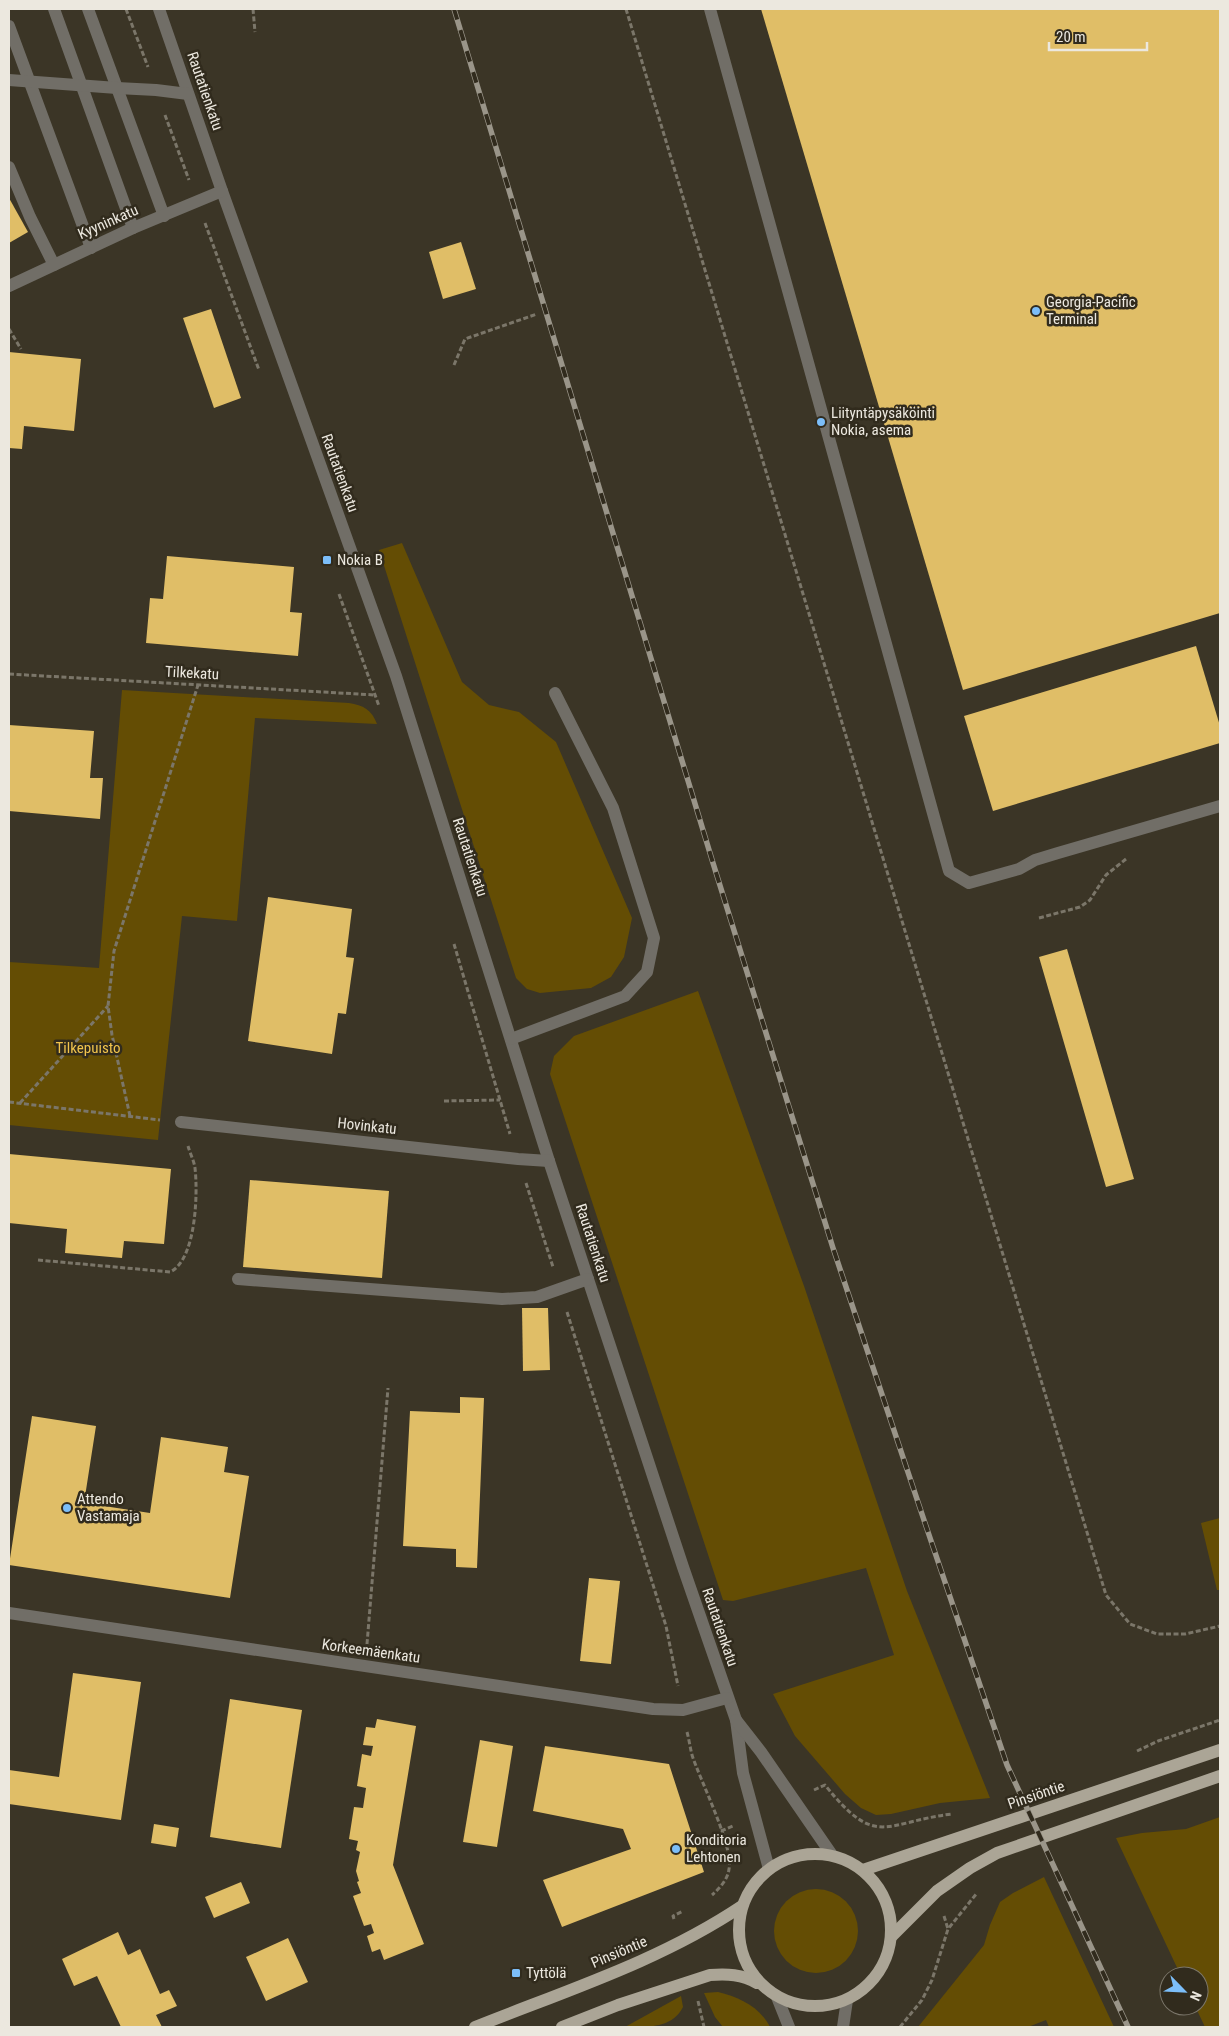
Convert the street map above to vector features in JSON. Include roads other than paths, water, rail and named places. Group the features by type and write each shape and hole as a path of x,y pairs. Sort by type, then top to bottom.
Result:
{"main road":[{"name":"Pinsiöntie","path":"862,1870 1220,1750"},
{"path":"892,1936 937,1891 970,1868 997,1853 1220,1776"},
{"path":"562,2027 618,2005 710,1975 746,1976 777,1997 800,2006 824,2007 847,2000 864,1989 878,1974 888,1956 892,1936 890,1911 879,1888 862,1870 848,1860 832,1855 802,1855 788,1858 768,1869 752,1886 742,1906 738,1928 741,1951 749,1970 761,1985"},
{"name":"Pinsiöntie","path":"475,2027 638,1963 714,1925 742,1906"}],"street":[{"path":"54,9 133,228"},
{"path":"88,9 164,216"},
{"name":"Rautatienkatu","path":"159,9 222,191 396,676 549,1161 727,1698 736,1720 761,1752 832,1855"},
{"path":"710,9 948,871 969,882 1019,869 1035,860 1220,806"},
{"path":"9,26 91,248"},
{"path":"9,80 188,94"},
{"path":"9,166 30,217 54,265"},
{"name":"Kyyninkatu","path":"9,286 133,228 222,191"},
{"path":"511,1039 625,996 647,972 654,938 613,808 555,694"},
{"name":"Hovinkatu","path":"181,1122 549,1161"},
{"path":"238,1280 502,1299 537,1297 588,1279"},
{"name":"Korkeemäenkatu","path":"9,1613 653,1709 683,1710 727,1698"},
{"name":"Rautatienkatu","path":"736,1720 742,1774 768,1869"},
{"path":"777,1997 789,2027"},
{"path":"843,2027 847,2000"}],"railway":[{"path":"454,9 713,863 833,1248 1007,1765 1128,2027"}],"place":[{"name":"Georgia-Pacific Terminal","path":"1036,311"},
{"name":"Liityntäpysäköinti Nokia, asema","path":"821,422"},
{"name":"Nokia B","path":"327,560"},
{"name":"Attendo Vastamaja","path":"67,1508"},
{"name":"Konditoria Lehtonen","path":"676,1849"},
{"name":"Tyttölä","path":"516,1973"}],"park label":[{"name":"Tilkepuisto","path":"88,1048"}]}
